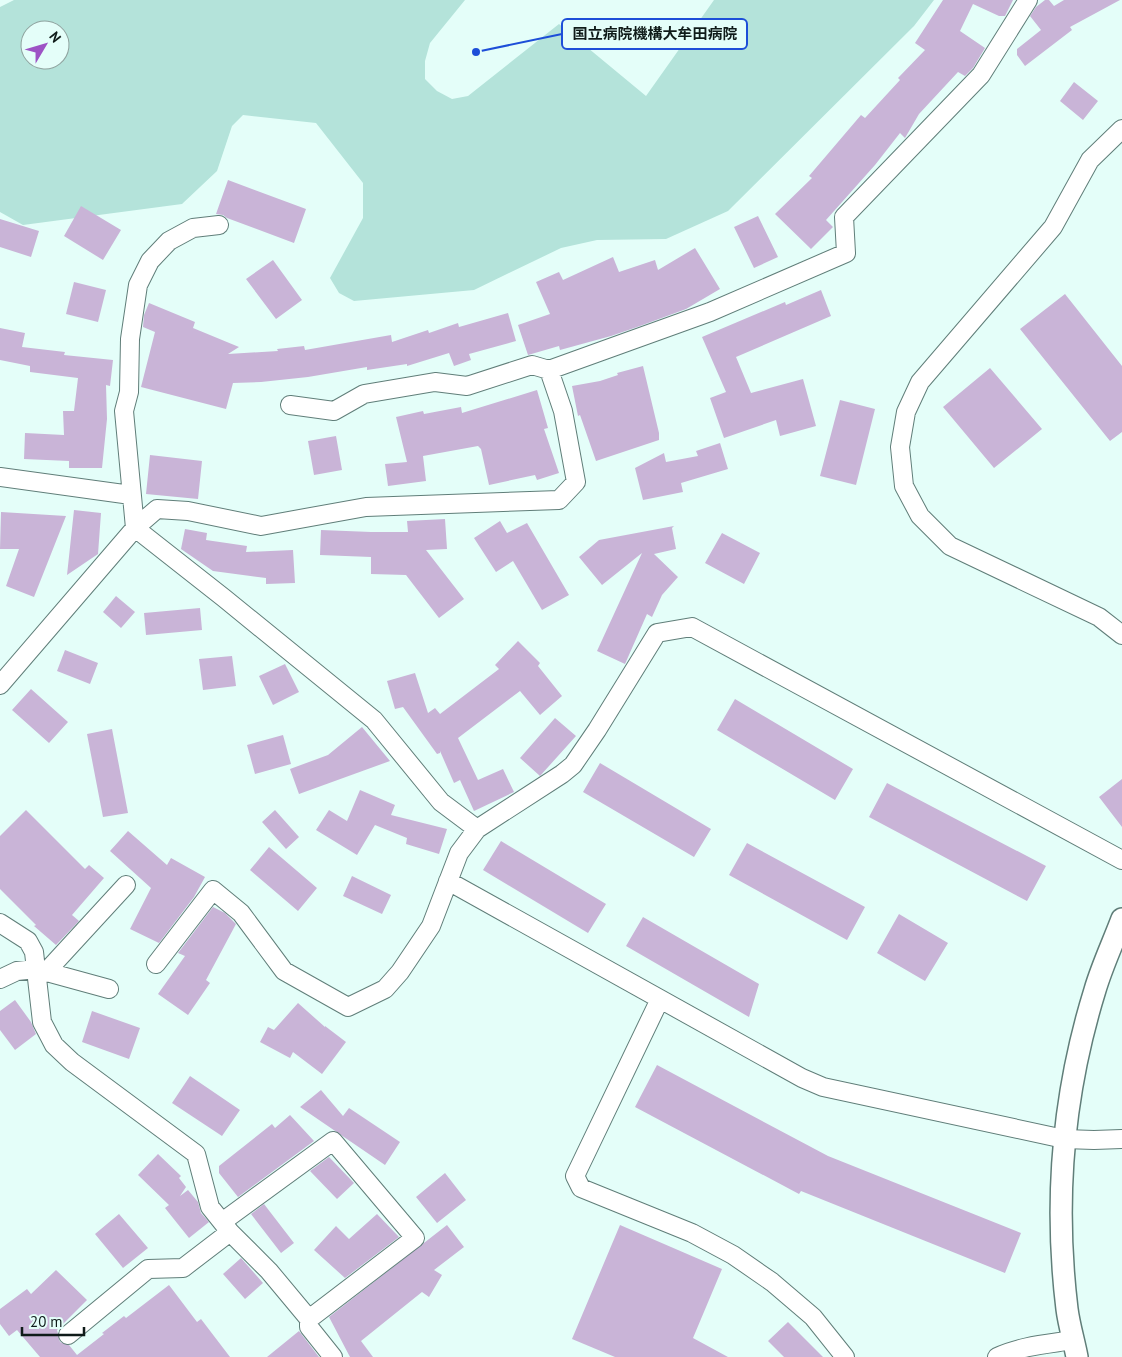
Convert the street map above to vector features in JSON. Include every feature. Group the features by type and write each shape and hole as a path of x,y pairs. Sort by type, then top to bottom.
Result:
{"street":[{"path":"290,405 334,411 364,394 435,382 467,386 532,365 549,370 710,312 846,253 844,217 981,75 1028,0"},
{"path":"1122,129 1090,160 1053,227 920,382 906,412 900,447 904,486 920,516 950,546 1099,617 1122,635"},
{"path":"219,225 193,228 169,242 150,261 138,285 130,339 129,392 124,411 135,528 374,720 441,802 477,829"},
{"path":"0,685 135,528 156,509 188,512 261,526 366,507 559,500 576,482 563,411 549,370"},
{"path":"0,476 131,495"},
{"path":"156,964 213,890 241,913 284,971 348,1007 385,989 400,972 431,926 459,853 477,829 573,765 657,633 692,627 1122,860"},
{"path":"448,881 802,1078 823,1087 1064,1139 1122,1139"},
{"path":"41,971 126,885"},
{"path":"997,1357 1029,1347 1075,1348 1067,1310 1060,1219 1064,1139 1078,1054 1085,1026 1095,989 1122,919"},
{"path":"0,923 28,940 34,952 41,971 42,1022 54,1045 72,1062 196,1154 210,1207 226,1227 269,1271 309,1319 309,1327 333,1357"},
{"path":"0,979 17,970 41,971 109,989"},
{"path":"660,999 575,1176 581,1188 692,1233 733,1255 772,1282 813,1317 845,1357"},
{"path":"68,1335 148,1269 182,1268 226,1227 333,1140 415,1238 309,1319"}],"green space":[{"path":"14,0 465,0 430,43 425,61 425,79 437,91 452,99 468,96 559,24 646,96 714,0 934,0 914,26 728,211 666,239 597,240 561,248 474,290 354,301 339,293 330,278 363,218 363,183 316,123 243,115 232,126 217,171 182,204 23,225 0,212 0,7"}],"building":[{"path":"943,0 1013,0 1005,16 999,16 973,4 960,31 985,48 973,68 965,76 958,72 919,114 905,138 900,133 875,165 826,220 833,227 811,249 775,214 812,178 809,176 861,115 865,118 900,80 898,78 925,50 915,43"},
{"path":"1045,0 1049,0 1054,6 1064,0 1120,0 1070,27 1072,30 1025,66 1017,55 1017,49 1041,30 1030,16 1036,7"},
{"path":"1074,82 1098,101 1083,120 1060,101"},
{"path":"228,180 306,209 294,243 223,215 216,214"},
{"path":"81,206 121,230 103,260 64,236"},
{"path":"758,216 778,257 754,268 734,227"},
{"path":"0,219 39,231 31,257 0,247"},
{"path":"695,248 720,289 686,309 611,336 560,350 559,346 528,355 518,325 550,314 536,282 559,272 563,280 613,257 619,272 655,260 658,270"},
{"path":"273,260 302,300 276,319 246,279"},
{"path":"74,282 106,290 98,322 66,314"},
{"path":"821,290 831,316 736,357 751,393 803,379 816,426 780,436 776,420 724,438 710,398 726,392 702,337 785,302 786,305"},
{"path":"1065,294 1122,366 1122,432 1110,441 1020,329"},
{"path":"149,303 195,322 193,328 239,347 228,354 278,351 277,349 304,346 305,350 391,335 392,342 428,330 429,333 458,323 459,327 508,313 516,341 469,354 471,360 454,366 449,353 407,366 407,364 367,370 367,367 308,377 233,383 226,409 141,387 155,332 143,327 144,315"},
{"path":"0,328 25,333 22,347 65,352 64,355 113,360 110,386 106,385 107,419 102,468 69,468 69,461 24,459 25,433 64,435 63,411 74,411 78,378 30,372 30,366 0,360"},
{"path":"643,366 659,440 596,461 580,415 578,416 572,386 600,381 618,375 617,373"},
{"path":"990,368 1042,429 994,468 943,407"},
{"path":"537,390 548,428 544,429 559,473 537,480 535,475 489,485 481,449 478,446 423,456 426,481 388,486 385,464 407,462 396,417 423,411 424,414 461,407 462,413"},
{"path":"840,400 875,409 856,485 820,476"},
{"path":"336,436 342,470 314,475 308,441"},
{"path":"720,443 728,469 681,483 683,492 643,500 635,468 664,453 666,462 698,456 696,451"},
{"path":"150,455 202,461 198,499 146,494"},
{"path":"74,510 101,513 98,554 67,575"},
{"path":"1,512 66,516 34,597 6,586 19,549 0,549"},
{"path":"445,519 447,549 426,550 464,599 439,618 406,575 371,574 371,557 320,555 321,530 408,532 407,521"},
{"path":"500,521 507,533 527,523 569,595 542,610 513,561 496,572 474,538"},
{"path":"674,526 672,528 676,549 654,554 678,577 662,595 652,617 647,614 625,664 597,651 642,553 602,585 579,557 599,540"},
{"path":"185,529 207,533 206,540 247,546 246,552 293,550 295,583 266,584 266,578 213,571 181,549"},
{"path":"722,533 760,553 744,584 705,563"},
{"path":"116,596 135,612 121,628 103,612"},
{"path":"200,608 202,630 146,635 144,613"},
{"path":"518,641 540,663 538,666 562,696 540,715 520,691 458,738 478,780 503,769 514,792 474,811 460,780 454,783 440,751 437,754 403,707 395,709 387,681 415,673 428,713 435,708 440,714 499,669 495,665"},
{"path":"65,650 98,663 90,684 57,671"},
{"path":"232,656 236,686 203,690 199,659"},
{"path":"285,664 299,692 273,705 259,676"},
{"path":"31,689 68,722 49,743 12,710"},
{"path":"735,699 853,769 835,800 717,730"},
{"path":"555,718 576,736 540,776 520,758"},
{"path":"362,727 390,761 299,794 290,769 328,755"},
{"path":"112,729 128,813 103,817 87,734"},
{"path":"283,735 291,764 255,774 247,745"},
{"path":"600,763 711,829 694,857 583,792"},
{"path":"1122,779 1122,827 1099,797"},
{"path":"887,783 1046,866 1027,901 869,817"},
{"path":"360,790 395,805 391,815 447,829 439,854 406,844 407,838 375,825 357,855 316,830 329,810 347,821"},
{"path":"26,810 85,869 89,865 104,878 72,915 79,921 56,945 34,926 36,925 0,889 0,836"},
{"path":"275,810 299,837 286,849 262,822"},
{"path":"128,831 167,865 171,858 205,877 194,897 159,943 130,929 151,888 110,851"},
{"path":"501,841 606,904 588,933 483,870"},
{"path":"747,843 865,907 847,940 729,875"},
{"path":"269,847 317,888 298,911 250,870"},
{"path":"352,876 391,895 382,914 343,896"},
{"path":"213,907 225,913 236,924 206,980 210,983 188,1015 158,994 185,956 178,953"},
{"path":"899,914 948,943 925,981 877,953"},
{"path":"643,917 759,984 749,1017 626,946"},
{"path":"15,1000 31,1022 36,1034 15,1050 0,1030 0,1011"},
{"path":"298,1003 325,1027 346,1042 322,1074 293,1052 290,1058 260,1042 268,1027 274,1030"},
{"path":"92,1011 140,1028 129,1059 82,1042"},
{"path":"657,1065 828,1156 1021,1233 1005,1273 801,1191 799,1194 635,1107"},
{"path":"190,1076 240,1110 222,1136 172,1103"},
{"path":"321,1090 343,1116 349,1108 400,1142 385,1165 300,1107"},
{"path":"290,1115 314,1141 238,1197 219,1173 219,1166 272,1124 275,1128"},
{"path":"158,1154 181,1176 179,1178 186,1187 180,1196 188,1190 198,1202 201,1213 209,1222 189,1238 165,1208 169,1205 138,1175"},
{"path":"329,1157 354,1183 337,1199 310,1171"},
{"path":"445,1173 466,1200 437,1223 416,1197"},
{"path":"264,1204 294,1243 281,1253 251,1214"},
{"path":"119,1214 148,1248 123,1268 95,1234"},
{"path":"377,1214 399,1237 345,1278 314,1250 336,1226 349,1239"},
{"path":"447,1225 464,1247 434,1270 442,1275 429,1297 422,1292 361,1341 373,1357 350,1357 329,1317"},
{"path":"620,1225 722,1269 693,1338 728,1357 615,1357 572,1339"},
{"path":"241,1258 263,1283 245,1299 223,1274"},
{"path":"56,1270 87,1300 57,1330 60,1342 69,1345 77,1355 124,1316 126,1318 169,1285 197,1322 201,1319 230,1357 40,1357 17,1330 9,1336 0,1324 0,1309 27,1289 31,1294"},
{"path":"788,1322 823,1357 784,1357 768,1341"},
{"path":"299,1331 319,1357 267,1357"}],"place":[{"name":"国立病院機構大牟田病院","path":"476,52"}]}
